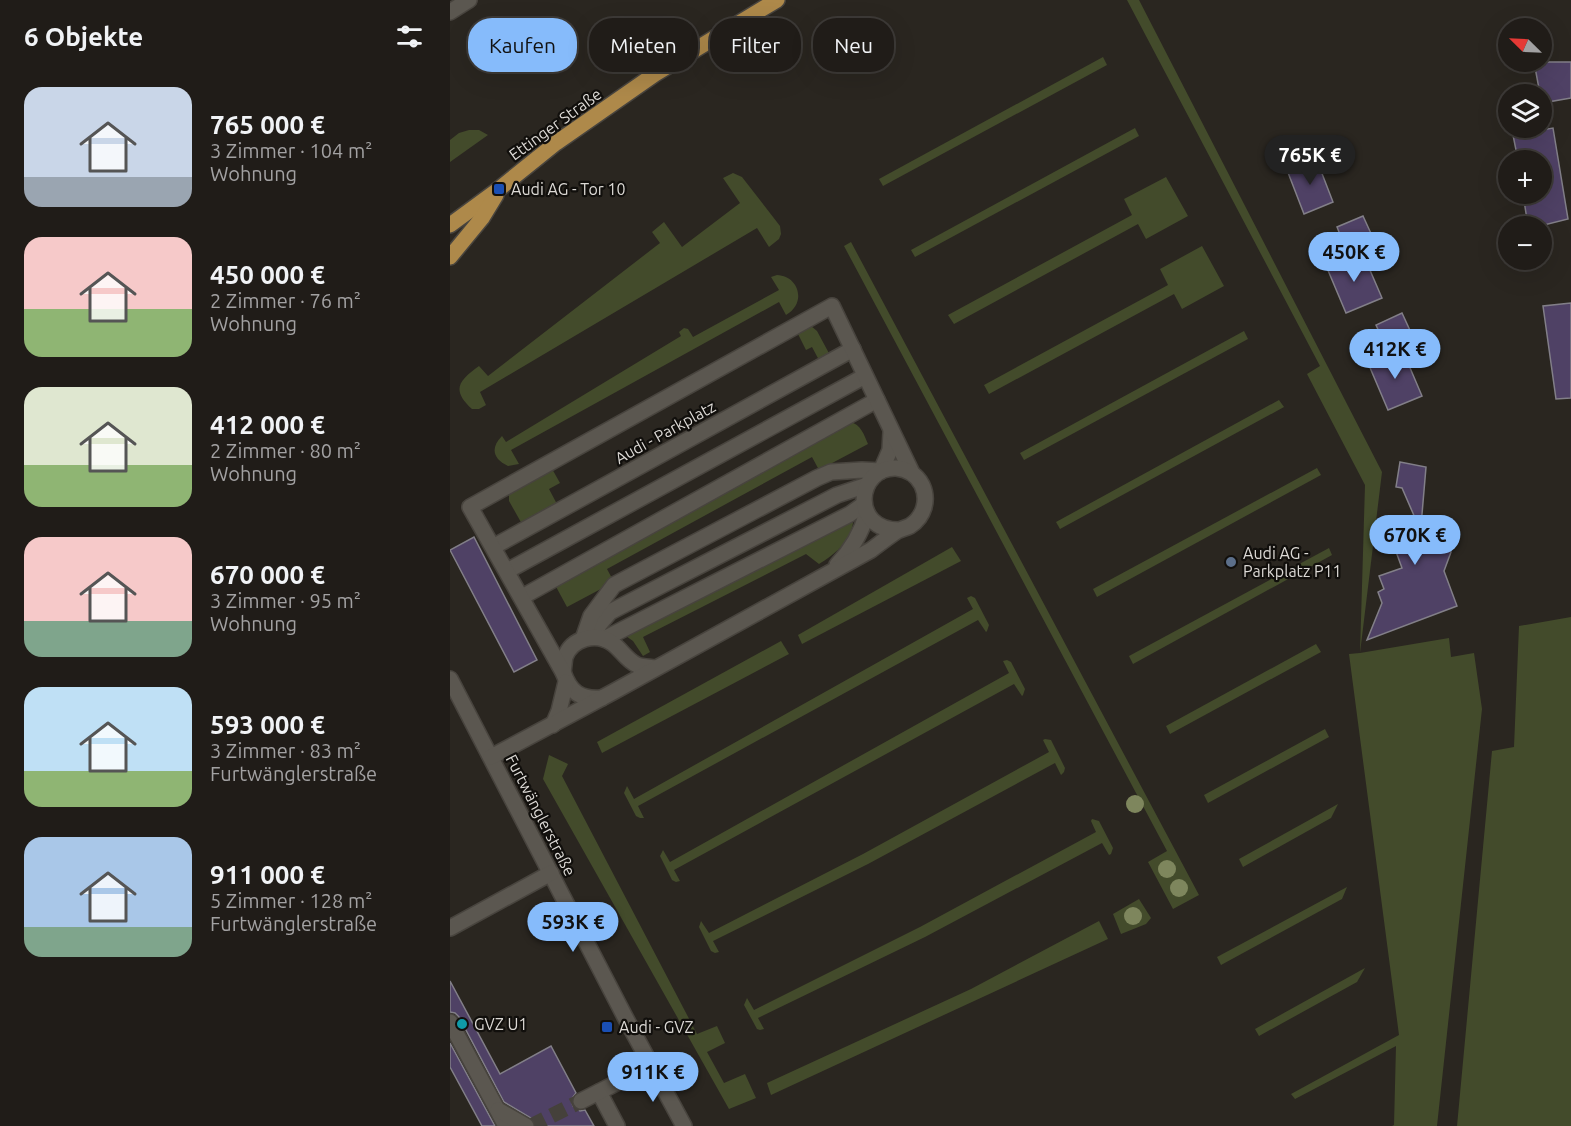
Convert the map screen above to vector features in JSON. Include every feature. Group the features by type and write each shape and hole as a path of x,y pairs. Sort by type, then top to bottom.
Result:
{"main road":[{"name":"Ettinger Straße","path":"450,225 556,143 655,74 777,0"},
{"path":"450,257 482,218 499,189"}],"street":[{"path":"450,12 469,0"},
{"path":"491,757 553,725 608,695 655,668 871,550 917,520 926,501 924,490 920,481 912,473 832,306 471,507 573,690 592,699 608,695 622,681 625,667 621,653"},
{"name":"Audi - Parkplatz","path":"493,547 853,349"},
{"path":"507,571 866,376"},
{"path":"522,597 877,400"},
{"path":"831,572 856,542 863,527 866,508 864,494 867,484 881,471 890,450 892,440 890,428"},
{"path":"588,640 591,616 614,585 817,478 831,472 881,471 891,468 912,473"},
{"path":"588,640 610,612 837,495 867,484"},
{"path":"866,508 873,521 880,527 899,530"},
{"path":"553,725 559,711 565,677 565,658 588,640 866,508"},
{"path":"540,631 552,638 614,644 621,653 636,664 655,668"},
{"name":"Furtwänglerstraße","path":"450,679 684,1126"},
{"path":"450,928 550,873"},
{"path":"450,1022 506,1126"},
{"path":"581,1101 652,1065"},
{"path":"598,1092 617,1126"},
{"path":"498,1110 526,1126"}],"green space":[{"path":"1127,0 1139,0 1382,472 1360,653 1365,485 1307,374 1320,366"},
{"path":"1103,57 1107,65 883,186 879,179"},
{"path":"1135,128 1139,136 915,257 911,250"},
{"path":"479,130 488,135 450,162 450,140 459,133"},
{"path":"733,173 742,177 780,226 779,239 769,247 757,228 480,392 486,405 479,409 472,409 465,402 461,396 460,385 467,376 479,366 488,376 660,243 652,232 664,222 682,247 740,203 723,178"},
{"path":"1166,177 1188,216 1146,239 1138,224 954,324 948,315 1132,215 1124,199"},
{"path":"851,242 1199,895 1173,909 1148,862 1167,851 844,246"},
{"path":"1202,246 1224,286 1182,309 1174,294 989,394 984,385 1168,285 1160,269"},
{"path":"777,275 791,280 798,291 797,304 786,315 779,302 511,450 519,464 508,466 496,457 496,445 502,436 506,442 681,336 679,332 684,328 688,329 693,337 779,290 771,277"},
{"path":"811,326 817,331 831,357 820,362 812,347 806,350 796,330"},
{"path":"1244,331 1248,339 1024,460 1020,453"},
{"path":"1279,400 1284,407 1060,529 1056,522"},
{"path":"850,422 859,427 868,444 819,470 812,457 607,569 614,582 567,607 554,583"},
{"path":"551,467 560,483 549,489 558,506 522,524 509,501 509,494"},
{"path":"1317,468 1321,475 1097,597 1093,589"},
{"path":"851,521 853,523 851,530 845,542 836,552 819,564 806,554 643,637 650,652 643,656 633,641 623,634"},
{"path":"952,547 961,561 802,644 798,635"},
{"path":"1329,548 1332,555 1133,664 1129,656"},
{"path":"971,596 975,598 989,625 986,632 978,620 638,806 644,818 636,816 624,793 627,786 634,799 973,609 967,598"},
{"path":"1571,617 1571,1126 1457,1126 1492,751 1514,747 1519,626"},
{"path":"1449,638 1451,657 1474,653 1482,709 1437,1126 1392,1126 1394,1125 1396,1046 1295,1099 1291,1094 1399,1035 1349,654"},
{"path":"781,641 789,654 602,753 597,742"},
{"path":"1316,644 1321,652 1170,734 1166,726"},
{"path":"1003,661 1011,662 1025,689 1022,696 1014,684 674,870 680,881 672,880 660,856 663,850 670,862 1009,673"},
{"path":"1325,729 1329,737 1208,803 1204,795"},
{"path":"1043,740 1051,740 1065,768 1061,775 1055,763 868,864 713,941 719,952 711,951 699,927 701,921 709,933 863,854 1049,752"},
{"path":"549,755 568,764 562,776 697,1034 717,1026 725,1043 707,1052 724,1083 745,1074 756,1098 729,1109 543,779"},
{"path":"1338,804 1331,818 1243,867 1239,859"},
{"path":"1092,819 1099,821 1113,848 1111,854 1109,855 1102,843 925,937 758,1018 764,1029 757,1029 744,1005 747,998 754,1010 920,927 1096,832"},
{"path":"1347,887 1342,899 1221,965 1217,957"},
{"path":"1139,899 1151,918 1146,924 1121,934 1113,914"},
{"path":"1099,921 1108,939 771,1095 767,1083 971,989"},
{"path":"1365,968 1357,982 1259,1036 1255,1029"}],"building":[{"path":"1552,62 1571,62 1571,98 1552,101 1552,84 1538,84 1536,72 1552,72"},
{"path":"1552,128 1568,219 1552,223 1552,216 1526,216 1525,204 1552,204 1552,150 1516,150 1514,138 1552,138"},
{"path":"1316,158 1333,202 1304,214 1287,170"},
{"path":"1363,216 1374,240 1347,252 1337,227"},
{"path":"1363,254 1382,298 1346,313 1327,268"},
{"path":"1571,303 1571,398 1556,399 1543,306"},
{"path":"1402,313 1413,337 1387,349 1376,325"},
{"path":"1402,349 1422,396 1388,410 1368,363"},
{"path":"1400,462 1426,467 1421,526 1438,520 1451,552 1444,571 1457,606 1367,640 1382,603 1378,592 1384,589 1379,576 1402,568 1391,538 1419,527 1402,488 1396,487"},
{"path":"474,537 537,660 514,672 450,550"},
{"path":"450,981 500,1074 551,1046 576,1093 571,1100 573,1106 580,1111 585,1110 594,1126 536,1126 531,1118 504,1102 459,1017 450,1012"},
{"path":"450,1043 495,1126 482,1126 450,1067"}],"tunnel":[{"path":"531,1126 581,1101"}],"place":[{"name":"Audi AG - Tor 10","path":"499,189"},
{"name":"Audi AG - Parkplatz P11","path":"1231,562"},
{"name":"GVZ U1","path":"462,1024"},
{"name":"Audi - GVZ","path":"607,1027"}]}
